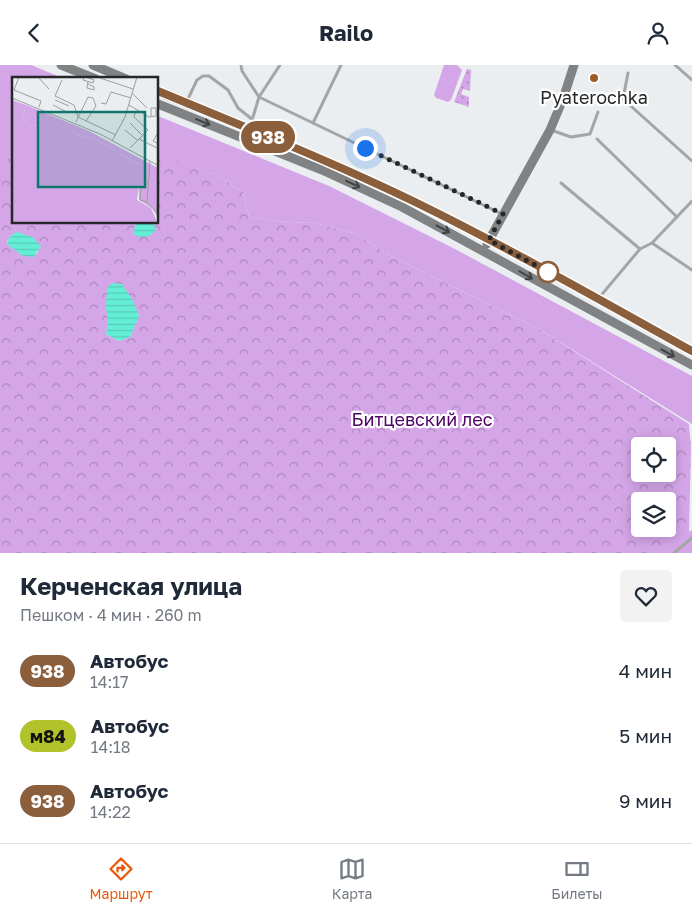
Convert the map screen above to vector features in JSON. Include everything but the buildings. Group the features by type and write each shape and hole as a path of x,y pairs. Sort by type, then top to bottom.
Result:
{"main road":[{"path":"62,65 91,77"},
{"path":"93,65 121,77"},
{"path":"483,251 550,130 574,65"},
{"path":"159,91 186,103 251,125 361,176 489,240 692,351"},
{"path":"159,104 322,170 402,207 692,365"}],"lane":[{"path":"241,65 242,71 259,97 503,214"},
{"path":"251,125 259,97 280,65"},
{"path":"313,123 341,65"},
{"path":"675,65 692,80"},
{"path":"628,73 623,99 692,161"},
{"path":"186,103 196,79 209,76 228,90 238,108 251,125"},
{"path":"550,130 571,137 590,134 598,112"},
{"path":"597,139 677,217"},
{"path":"561,183 640,249"},
{"path":"598,299 640,249 652,243 692,201"},
{"path":"652,243 692,270"},
{"path":"674,553 692,538"}],"green space":[{"path":"0,65 31,65 60,77 12,77 12,153 2,169 0,168"},
{"path":"444,65 457,65 462,70 451,100 448,102 436,98 434,95"},
{"path":"467,69 471,70 470,91 463,89 461,94 469,97 469,107 454,102"},
{"path":"159,116 329,186 453,248 692,376 692,424 539,329 389,255 357,234 312,222 293,223 249,217 243,192 215,174 159,156"},
{"name":"Битцевский лес","path":"12,153 12,224 136,224 133,234 152,224 159,224 159,156 161,156 215,174 243,192 249,217 293,223 312,222 357,234 389,255 539,329 689,424 691,447 689,532 656,553 0,553 0,168 2,168","holes":["11,235 40,246 37,254 23,256 7,242","107,287 139,315 130,337 119,341 106,334 108,322"]},
{"path":"692,530 692,553 656,553 656,551"}],"shaded area":[{"path":"136,224 154,224 156,229 146,237 139,237 133,234"},
{"path":"17,232 32,237 41,246 34,257 23,256 8,245 10,237"},
{"path":"113,283 122,284 132,299 139,316 130,337 119,341 106,334 108,322 106,308 107,287"}],"bus line":[{"name":"938","path":"159,91 327,161 417,203 489,240 692,351"}],"place":[{"name":"Pyaterochka","path":"594,78"}],"route":[{"path":"365,148 503,214 489,240 548,272"}]}
